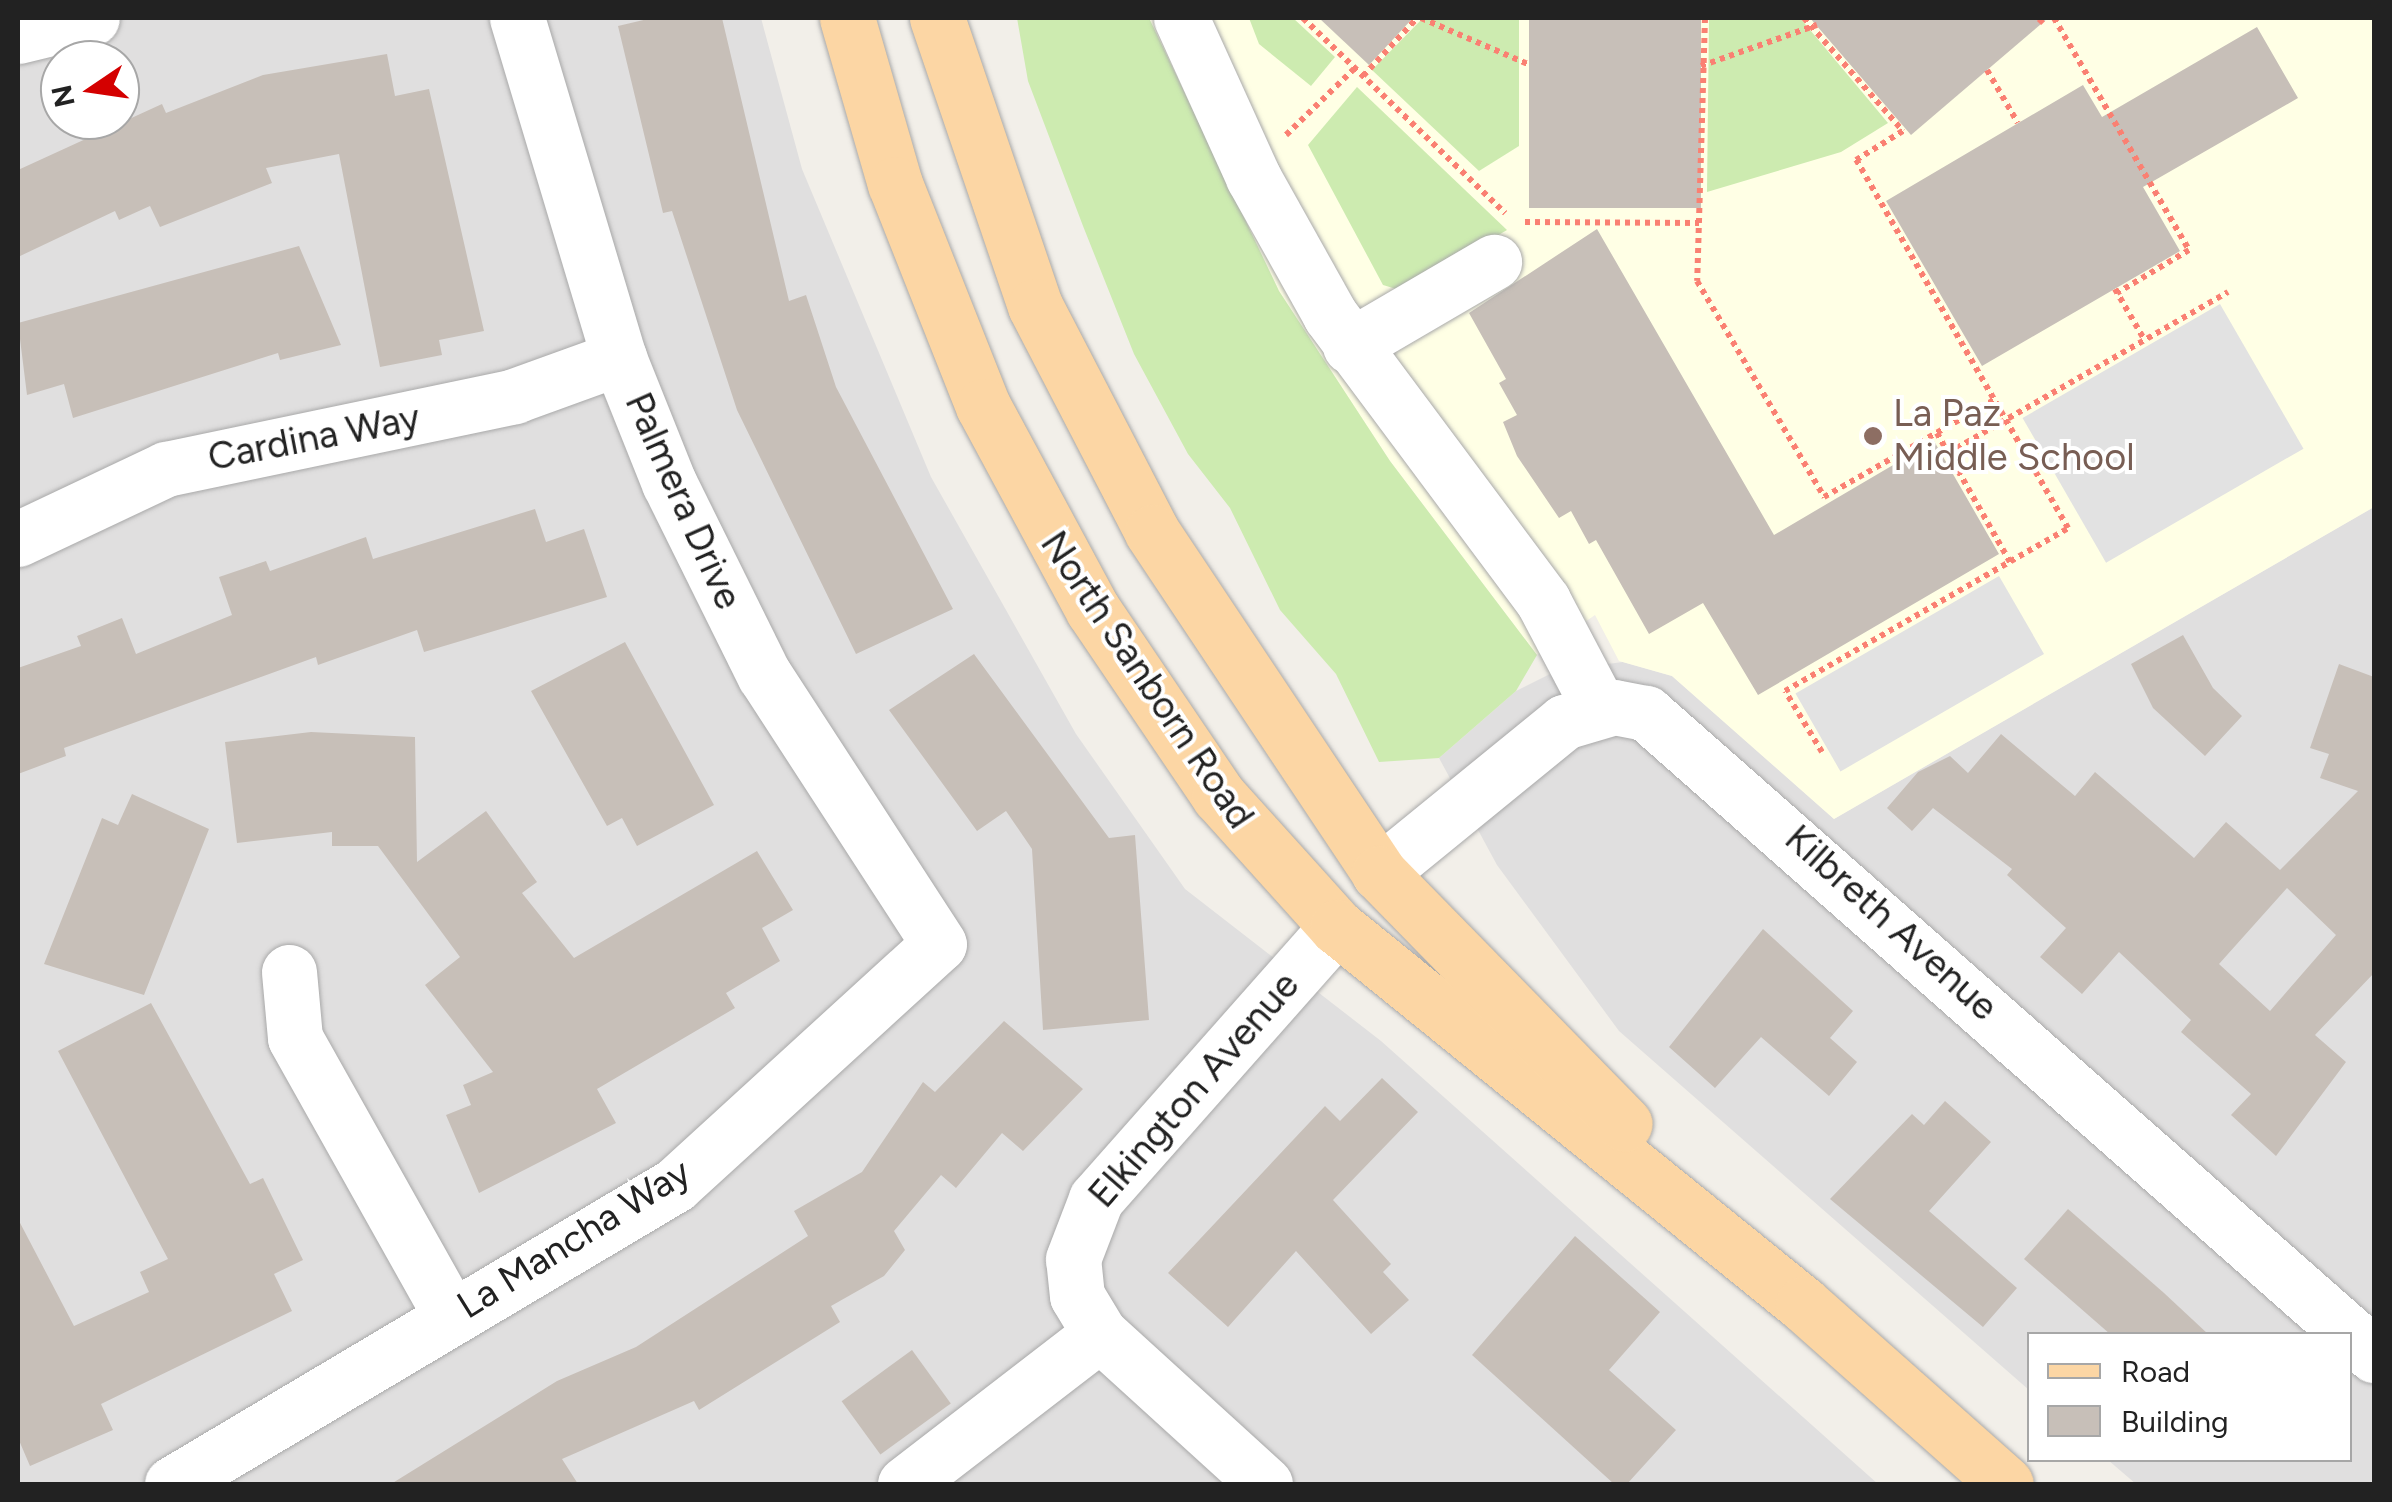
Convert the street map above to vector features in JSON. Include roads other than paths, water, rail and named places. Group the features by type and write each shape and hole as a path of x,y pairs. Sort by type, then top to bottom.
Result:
{"main road":[{"name":"North Sanborn Road","path":"847,18 952,336 1052,541 1219,796 1337,927 1803,1304 2006,1484"},
{"name":"North Sanborn Road","path":"938,18 978,158 1071,384 1224,648 1378,872 1803,1304"}],"street":[{"path":"18,36 92,18"},
{"name":"Palmera Drive","path":"517,18 527,77 619,358 764,675 939,944"},
{"path":"1181,18 1252,177 1350,346 1536,590 1600,709 1546,733 1378,872"},
{"path":"1350,346 1494,262"},
{"name":"Cardina Way","path":"18,539 166,469 514,396 619,358"},
{"name":"Kilbreth Avenue","path":"1600,709 1646,713 1682,736 2348,1332"},
{"name":"Elkington Avenue","path":"1240,1477 1100,1334 1072,1278 1084,1217 1337,927"},
{"name":"La Mancha Way","path":"172,1484 675,1186 939,944"},
{"path":"289,972 295,1038 451,1316"},
{"path":"906,1484 1100,1334"},
{"name":"Kilbreth Avenue","path":"2352,1335 2374,1355"}],"place":[{"name":"La Paz Middle School","path":"1873,436"}]}
